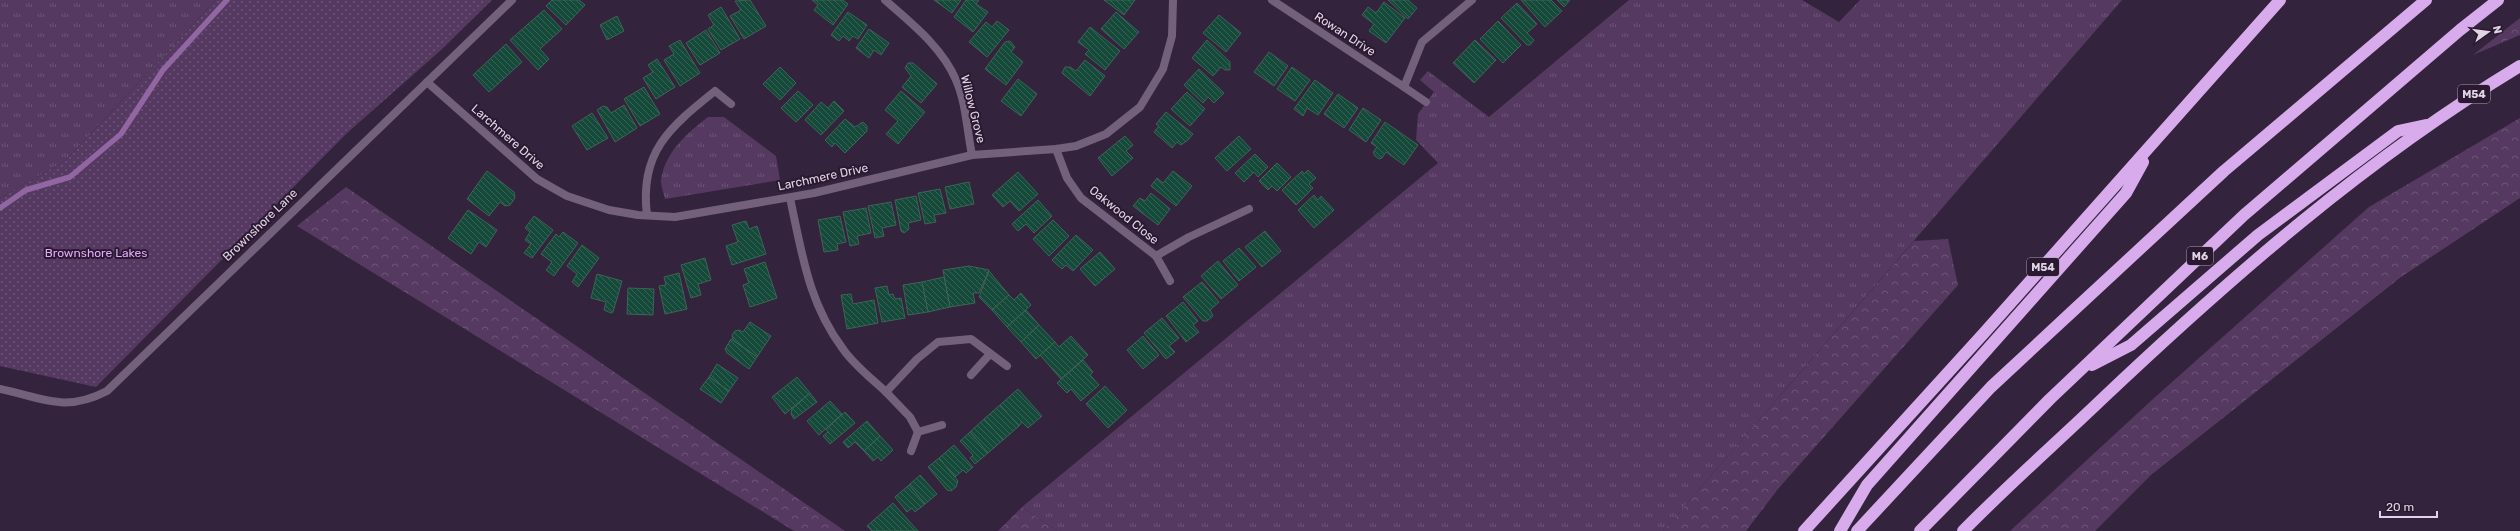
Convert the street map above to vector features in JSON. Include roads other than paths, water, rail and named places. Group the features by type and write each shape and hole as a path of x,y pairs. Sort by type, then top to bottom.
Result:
{"highway":[{"name":"M54","path":"1804,531 1979,339 2280,0"},
{"path":"1857,531 1991,387 2075,308 2224,171 2426,0"},
{"name":"M6","path":"1920,531 2080,371 2244,215 2460,30 2498,0"},
{"name":"M54","path":"1963,531 2197,310 2324,203 2430,125 2520,66"},
{"path":"2080,371 2131,345 2258,235 2398,131 2430,125"},
{"path":"1840,531 1867,485 2126,193 2154,142"}],"street":[{"name":"Brownshore Lane","path":"0,389 61,404 86,401 107,390 512,0"},
{"name":"Willow Grove","path":"885,0 926,37 947,62 956,80 972,155"},
{"name":"Larchmere Drive","path":"427,82 537,179 567,196 608,210 675,217 694,215 790,198 972,155 1056,149 1076,146 1106,134 1140,107 1164,69 1172,36 1173,0"},
{"name":"Rowan Drive","path":"1272,0 1426,102"},
{"path":"1404,87 1422,42 1472,0"},
{"path":"647,215 644,192 648,172 664,138 674,124 715,91 731,104"},
{"name":"Oakwood Close","path":"1056,149 1067,178 1081,198 1156,256 1170,281"},
{"path":"790,198 808,280 816,307 843,350 910,417 918,432"},
{"name":"Oakwood Close","path":"1156,256 1188,237 1249,209"},
{"path":"886,392 917,359 938,342 971,339 1007,366"},
{"path":"971,375 990,354"},
{"path":"918,432 942,425"},
{"path":"910,451 918,432"}],"waterway":[{"path":"0,208 26,190 70,177 121,134 163,70 227,0"}],"park label":[{"name":"Brownshore Lakes","path":"96,253"}]}
